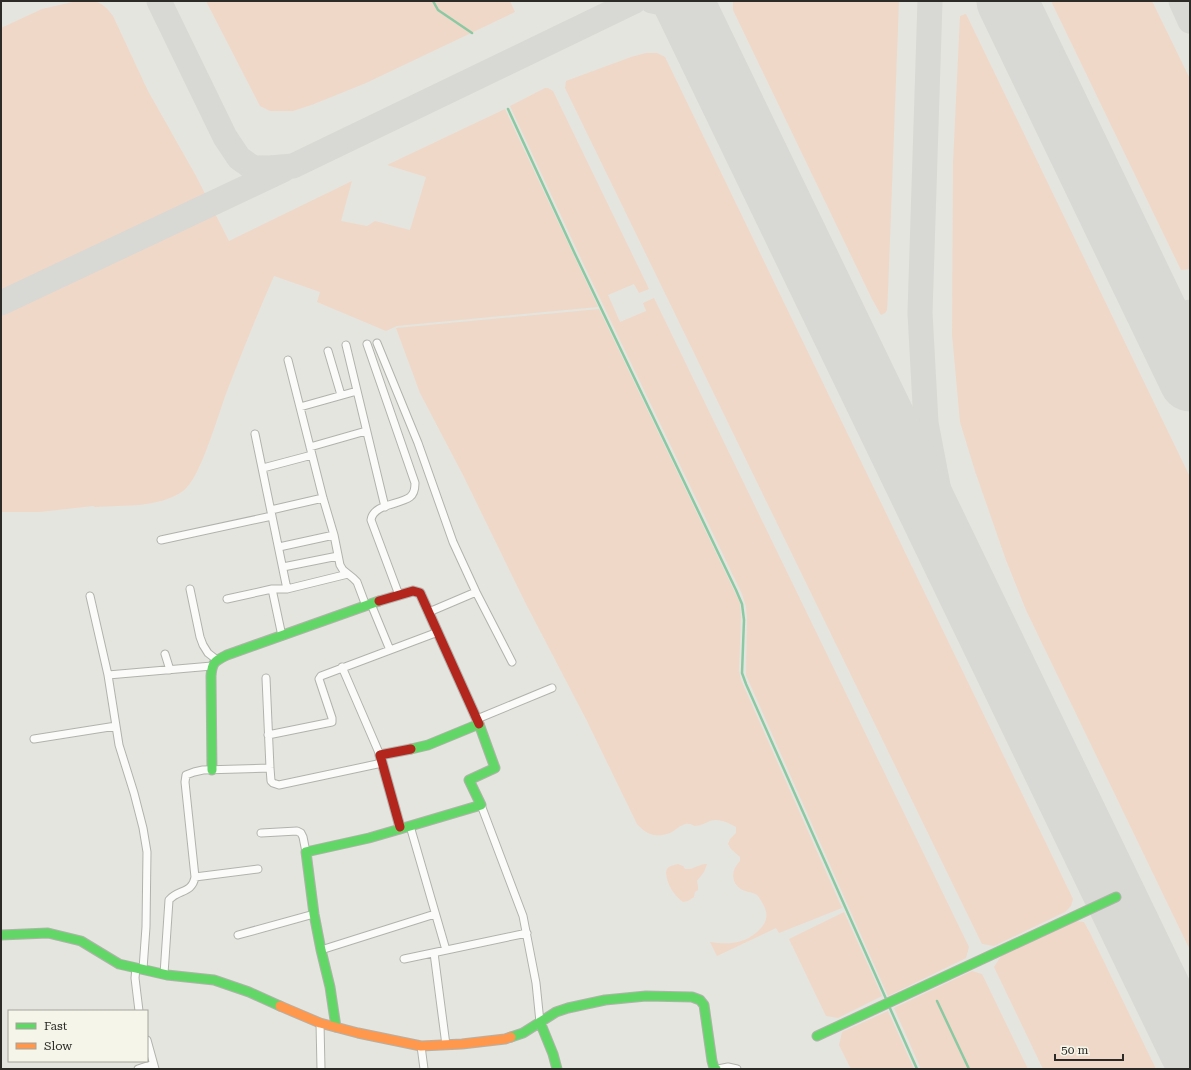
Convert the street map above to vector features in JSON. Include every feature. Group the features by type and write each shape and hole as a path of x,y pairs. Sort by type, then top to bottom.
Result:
{"street":[{"path":"377,343 418,443 453,542 476,592 512,662"},
{"path":"367,344 415,483 414,493 410,497 374,512 371,520 399,595"},
{"path":"346,345 385,507"},
{"path":"328,351 340,395"},
{"path":"288,360 334,536 340,565 357,582 390,650"},
{"path":"300,407 357,391"},
{"path":"310,447 366,431"},
{"path":"255,434 287,589"},
{"path":"263,468 312,455"},
{"path":"161,540 272,513 323,498"},
{"path":"279,546 334,536"},
{"path":"283,567 338,556"},
{"path":"227,599 272,590 287,589 348,574"},
{"path":"190,589 200,637 214,663 211,676 212,770"},
{"path":"272,590 282,636"},
{"path":"108,676 170,670 214,663 228,655 369,605 413,591 420,593 430,612 478,721 495,768 469,780 481,805 523,916 536,983 540,1022 553,1054 557,1069"},
{"path":"430,612 476,592"},
{"path":"90,596 108,676 119,745 134,793 143,828 147,852 146,927 140,969 135,978 139,1010"},
{"path":"268,735 332,722 319,678 321,676 438,632"},
{"path":"165,654 170,670"},
{"path":"342,667 381,759 400,829"},
{"path":"266,678 271,781 279,785 381,759 428,745 552,688"},
{"path":"34,739 116,726"},
{"path":"164,974 170,900 172,896 191,887 195,877 186,775 203,770 270,768"},
{"path":"306,852 340,845 400,829 481,805"},
{"path":"410,826 446,950"},
{"path":"261,833 297,831 301,833 303,837 314,914 330,988 336,1027"},
{"path":"195,877 258,869"},
{"path":"817,1036 1116,897"},
{"path":"238,934 314,914"},
{"path":"321,950 435,914"},
{"path":"1,935 48,933 81,941 119,964 164,974 214,980 249,992 320,1023 421,1046 462,1044 505,1039 523,1033 556,1012 605,1000 646,996 692,997 699,999 704,1003 714,1068 717,1069 728,1066 737,1069"},
{"path":"404,959 527,933"},
{"path":"434,953 446,1045"},
{"path":"320,1023 321,1069"},
{"path":"138,1069 154,1066 148,1044"},
{"path":"421,1046 424,1069"}],"shaded area":[{"path":"77,1 98,2 102,4 113,16 148,91 196,176 229,241 352,181 341,221 367,226 375,221 410,230 426,177 387,165 505,109 598,307 397,326 386,331 317,302 320,292 274,276 227,391 202,460 190,484 183,491 163,500 141,505 93,506 40,512 1,512 1,28 42,9"},
{"path":"206,1 510,1 515,12 366,83 293,111 270,111 260,106"},
{"path":"733,1 899,1 887,310 881,315 733,10"},
{"path":"1051,1 1152,1 1190,79 1190,269 1181,270"},
{"path":"966,14 1190,477 1190,950 1026,610 1006,560 975,471 960,422 952,334 953,163 960,16"},
{"path":"646,53 657,53 665,57 1073,899 1071,906 1065,912 994,946 982,944 565,88 566,81"},
{"path":"545,88 553,91 649,289 639,293 634,284 608,295 620,322 646,311 643,303 654,298 969,947 966,958 888,996 746,675 747,619 746,606 742,594 583,263 510,106"},
{"path":"599,309 740,603 741,617 739,671 741,680 842,908 779,933 776,928 717,956 710,942 731,943 744,940 756,933 763,926 766,919 765,908 758,896 740,889 735,883 733,877 736,866 740,861 740,857 728,844 730,839 736,833 736,827 723,821 713,820 697,826 689,824 680,826 670,833 656,835 644,831 637,824 587,721 525,602 463,475 420,393 396,328"},
{"path":"678,864 683,866 685,869 688,869 702,864 707,864 704,872 697,881 698,890 695,892 694,897 683,902 671,889 666,874 666,870 668,868"},
{"path":"844,912 882,996 838,1018 826,1016 789,939"},
{"path":"1075,921 1084,922 1156,1069 1043,1069 994,967 1001,956"},
{"path":"972,971 982,974 1028,1069 921,1069 894,1008"},
{"path":"888,1011 914,1069 851,1069 839,1045 842,1032"}],"waterway":[{"path":"433,1 438,10 472,33"},
{"path":"508,109 575,254 742,604 744,620 742,673 746,684 887,1001"},
{"path":"937,1001 969,1069"},
{"path":"889,1006 917,1069"}],"taxiway":[{"path":"159,1 225,137 239,158 253,168 293,166 635,1"},
{"path":"652,1 675,8 690,22 699,35"},
{"path":"930,1 920,313 926,423 940,496 950,531 966,577 999,655"},
{"path":"1181,1 1190,21"},
{"path":"1,303 283,170"},
{"path":"1150,297 1158,308 1166,314 1176,315 1190,312"},
{"path":"1176,352 1172,334 1176,325 1190,313"}],"runway":[{"path":"683,1 1190,1051"},
{"path":"1007,1 1190,381"}],"traffic: fast":[{"path":"212,770 211,676 212,668 215,662 227,655 379,601"},
{"path":"400,829 481,805 469,780 495,768 479,724 428,745 411,749"},
{"path":"336,1027 330,987 314,914 306,852 369,838 400,829 400,827"},
{"path":"817,1036 1116,897"},
{"path":"1,935 48,933 81,941 119,964 167,975 214,980 249,992 280,1006"},
{"path":"511,1037 523,1033 556,1012 568,1008 605,1000 646,996 692,997 700,1000 704,1005 712,1061 714,1068 716,1069"},
{"path":"540,1022 553,1054 557,1069"}],"traffic: slow":[{"path":"280,1006 320,1023 358,1033 421,1046 462,1044 511,1037"}],"traffic: jam":[{"path":"379,601 413,591 420,593 479,724"},
{"path":"400,827 380,755 411,749"}]}
